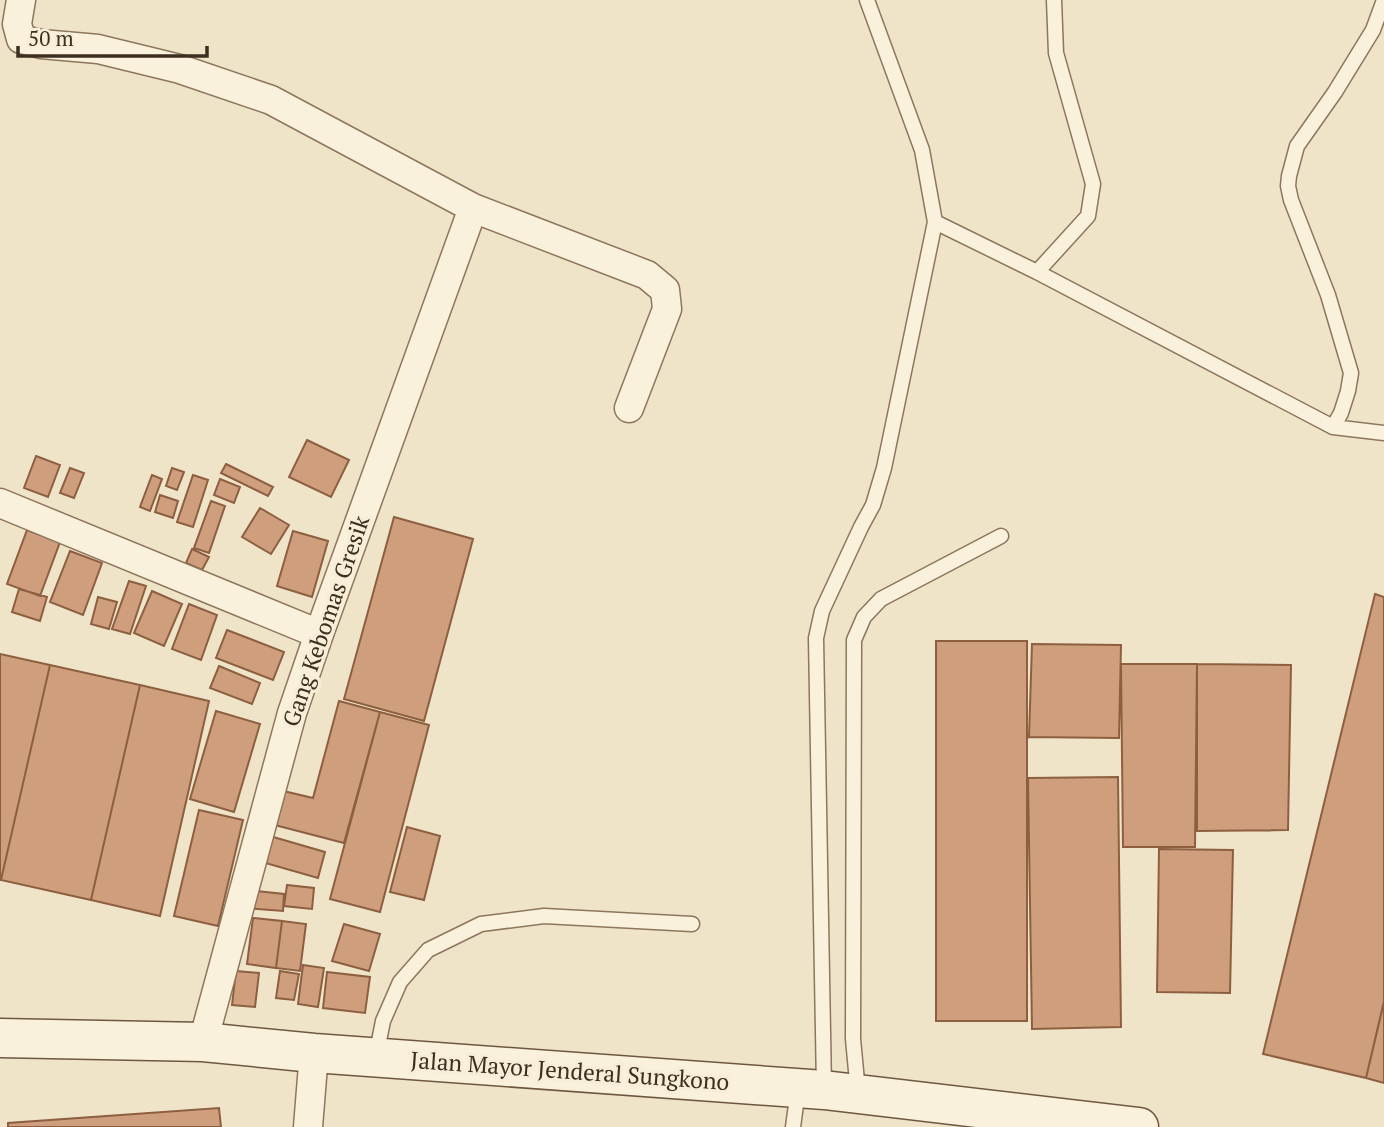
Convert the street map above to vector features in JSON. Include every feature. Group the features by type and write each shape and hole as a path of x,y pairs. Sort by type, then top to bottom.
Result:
{"main road":[{"name":"Jalan Mayor Jenderal Sungkono","path":"0,1038 203,1042 314,1053 827,1090 1139,1127"}],"street":[{"path":"20,0 17,24 21,38 41,44 110,51 180,69 271,100 474,208 647,275 665,290 667,309 629,408"},
{"name":"Gang Kebomas Gresik","path":"203,1042 292,713 474,208"},
{"path":"0,503 319,634"},
{"path":"308,1127 314,1053"}],"lane":[{"path":"827,1090 817,638 822,611 860,527 873,505 884,468 935,222 922,150 867,0"},
{"path":"1037,272 1088,216 1093,184 1056,53 1054,0"},
{"path":"1334,427 1348,391 1351,373 1328,295 1291,200 1289,176 1297,146 1335,92 1373,30 1384,1"},
{"path":"935,222 1037,272 1334,427 1384,433"},
{"path":"793,1127 827,1090 853,1040 854,640 864,617 881,599 1001,536"},
{"path":"376,1057 383,1021 400,982 428,950 481,924 544,916 692,924"}],"building":[{"path":"307,440 349,460 331,497 289,477"},
{"path":"36,456 60,465 48,497 24,488"},
{"path":"226,464 273,487 268,496 221,473"},
{"path":"70,468 84,473 74,498 60,493"},
{"path":"172,468 184,472 177,490 166,486"},
{"path":"152,475 162,479 150,511 140,507"},
{"path":"193,475 208,480 193,527 177,522"},
{"path":"220,479 240,487 234,503 214,495"},
{"path":"160,495 178,501 173,518 155,512"},
{"path":"211,501 225,506 209,553 194,548"},
{"path":"260,508 289,525 271,554 242,537"},
{"path":"394,517 473,539 424,721 344,699"},
{"path":"27,530 60,542 40,596 7,584"},
{"path":"293,531 328,541 312,597 277,586"},
{"path":"192,549 209,557 202,570 186,563"},
{"path":"70,551 102,563 83,615 50,602"},
{"path":"129,581 146,586 130,634 112,629"},
{"path":"19,589 47,597 40,621 12,612"},
{"path":"152,591 182,604 164,646 134,633"},
{"path":"1375,594 1384,597 1384,1001 1366,1078 1263,1054"},
{"path":"98,597 117,602 109,629 91,624"},
{"path":"189,604 217,615 201,660 172,649"},
{"path":"227,630 284,652 273,680 216,658"},
{"path":"936,641 1027,641 1027,1021 936,1021"},
{"path":"1032,644 1121,645 1119,738 1029,737"},
{"path":"0,654 50,665 1,880 0,880"},
{"path":"1121,664 1197,664 1195,847 1123,847"},
{"path":"1197,664 1291,665 1288,830 1197,831"},
{"path":"50,665 140,685 91,900 1,880"},
{"path":"219,666 260,683 252,704 210,688"},
{"path":"140,685 209,701 160,916 91,900"},
{"path":"339,701 380,712 344,843 267,823 275,789 313,798"},
{"path":"216,711 260,724 234,812 190,799"},
{"path":"380,712 429,725 380,912 330,899"},
{"path":"1118,777 1121,1027 1032,1029 1028,778"},
{"path":"199,810 243,820 218,926 174,916"},
{"path":"407,827 440,836 424,900 390,892"},
{"path":"263,834 325,852 318,878 255,860"},
{"path":"1159,849 1233,850 1230,993 1157,992"},
{"path":"287,885 314,888 312,909 284,906"},
{"path":"246,890 284,894 283,911 244,908"},
{"path":"253,918 282,921 276,968 247,964"},
{"path":"282,921 306,924 300,971 276,968"},
{"path":"344,924 380,934 369,971 332,961"},
{"path":"303,965 324,968 318,1007 298,1004"},
{"path":"236,971 259,973 255,1007 232,1005"},
{"path":"280,971 299,974 294,1000 276,998"},
{"path":"327,972 370,977 365,1013 323,1008"},
{"path":"1384,1002 1384,1083 1366,1078"},
{"path":"219,1108 221,1127 8,1127 8,1123"}]}
